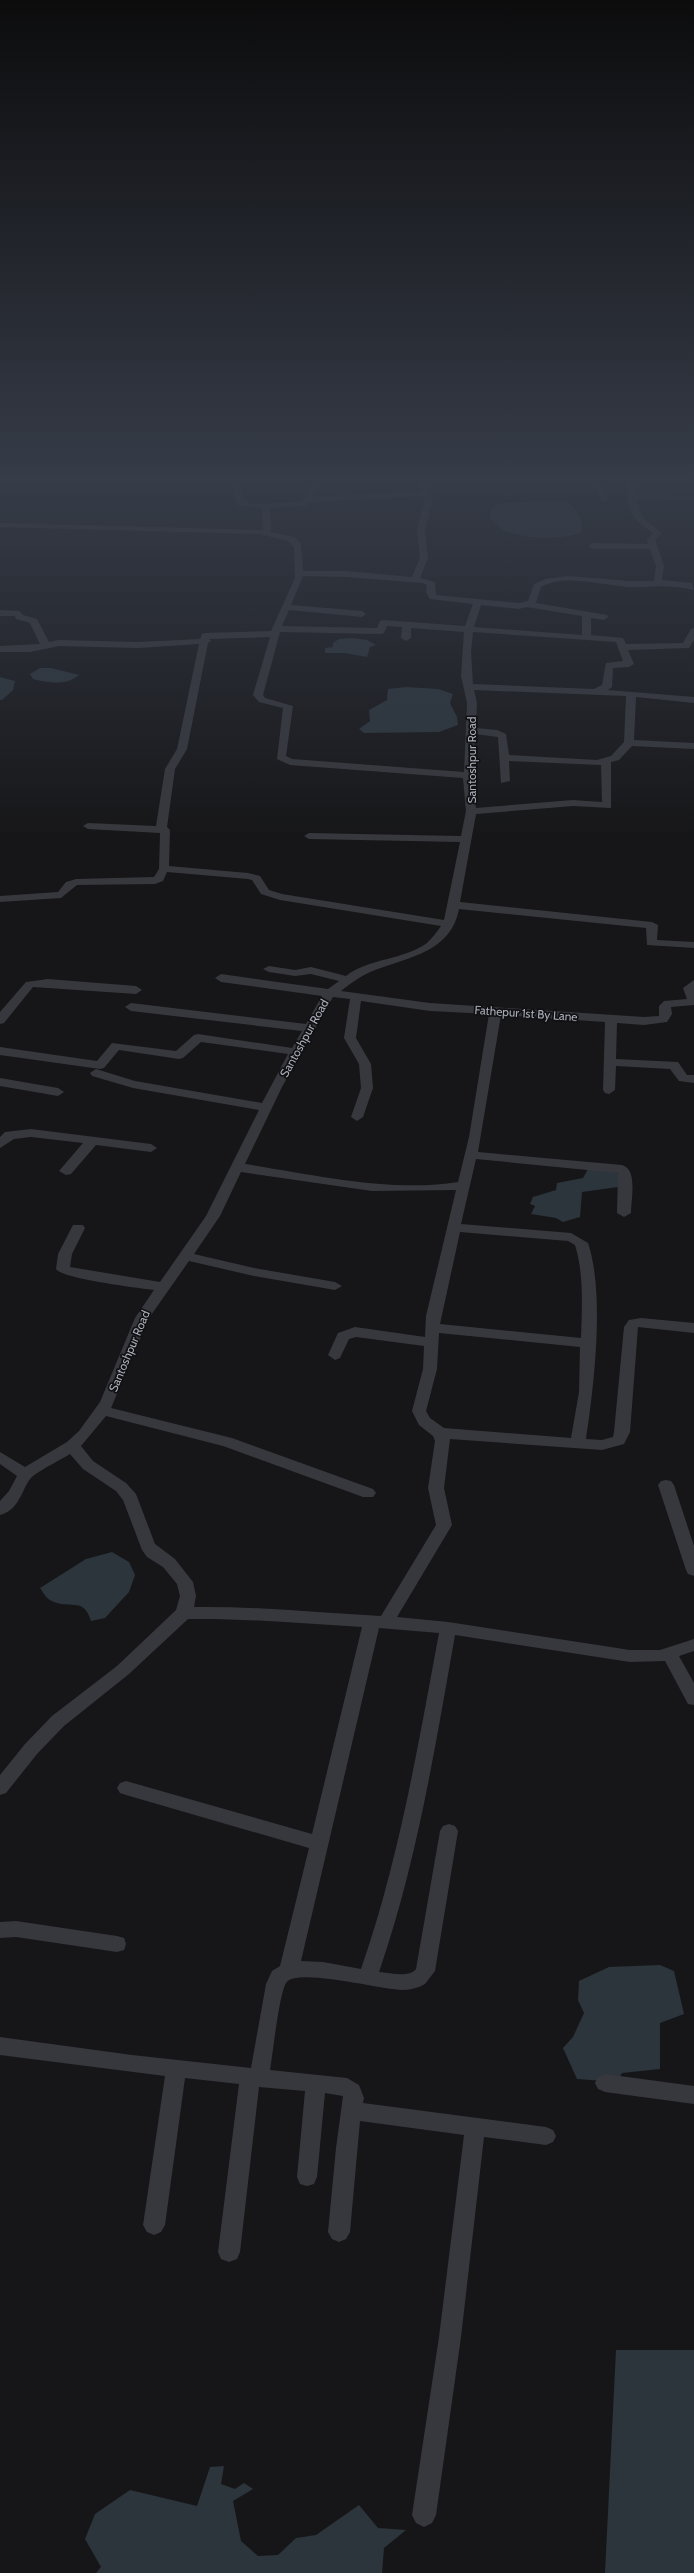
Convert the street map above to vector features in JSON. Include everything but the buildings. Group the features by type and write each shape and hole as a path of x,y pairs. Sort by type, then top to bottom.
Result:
{"street":[{"path":"289,601 275,632 258,695 262,700 288,706 281,757 284,760 404,772 469,775"},
{"path":"470,601 529,606 604,617"},
{"path":"529,606 534,601"},
{"name":"Santoshpur Road","path":"26,1474 72,1446 84,1435 102,1410 120,1374 142,1318 162,1287 186,1256 213,1216 266,1107 328,995 347,980 369,968 418,952 431,945 448,924 454,905 471,811 469,775 472,703 470,687 466,676 469,628 478,602"},
{"path":"286,607 362,614"},
{"path":"0,613 19,614 19,617 34,621 45,644"},
{"path":"586,639 587,615"},
{"path":"161,829 170,769 182,749 206,640 205,636 275,632 381,635 383,624 469,628 586,639 620,640 629,664 609,665 607,687 599,689 600,692"},
{"path":"406,638 407,625"},
{"path":"623,647 686,646 692,640 694,631"},
{"path":"0,649 30,649 45,644 138,644 206,640"},
{"path":"470,687 600,692 694,700"},
{"path":"504,758 583,763 606,762 614,758 628,743 631,694"},
{"path":"470,730 501,734 505,781"},
{"path":"628,743 694,746"},
{"path":"471,811 573,803 607,806 606,762"},
{"path":"0,899 53,897 63,894 70,884 76,882 155,881 159,879 164,869 166,832 161,829 88,826"},
{"path":"309,836 466,838"},
{"path":"164,869 248,876 256,878 265,892 280,897 448,924"},
{"path":"454,905 652,925 651,942 694,945"},
{"path":"269,969 295,973 311,970 347,980"},
{"name":"Fathepur 1st By Lane","path":"221,978 328,995 430,1007 611,1019 662,1019 666,1014 665,1006 691,1002 692,1000 689,988 694,984"},
{"path":"0,1020 30,984 48,983 136,990"},
{"path":"356,998 350,1038 365,1064 367,1088 357,1117"},
{"path":"130,1007 309,1028"},
{"path":"289,1970 318,1843 379,1622 406,1586 440,1535 444,1525 436,1488 443,1441 440,1433 424,1421 419,1411 430,1369 432,1328 470,1155 496,1011"},
{"path":"609,1090 611,1019"},
{"path":"0,1051 100,1065 116,1046 179,1055 198,1038 297,1052"},
{"path":"610,1062 674,1065 683,1078 694,1079"},
{"path":"96,1073 133,1084 266,1107"},
{"path":"0,1082 58,1092"},
{"path":"0,1144 5,1138 17,1133 93,1140 151,1148"},
{"path":"66,1171 93,1140"},
{"path":"470,1155 622,1169 625,1173 624,1213"},
{"path":"236,1167 372,1187 445,1188 463,1185"},
{"path":"453,1227 577,1239 581,1243 585,1255 589,1297 586,1392 578,1443"},
{"path":"78,1228 65,1254 63,1269 162,1287"},
{"path":"186,1256 254,1272 335,1286"},
{"path":"440,1433 602,1444 620,1440 622,1432 631,1327 634,1323 652,1322 694,1328"},
{"path":"432,1328 588,1343"},
{"path":"335,1355 343,1336 355,1332 431,1342"},
{"path":"102,1410 227,1442 368,1493"},
{"path":"0,1788 31,1749 58,1721 124,1670 184,1613 188,1596 185,1582 169,1563 153,1553 148,1546 130,1498 121,1487 88,1465 72,1446"},
{"path":"0,1457 26,1474 16,1494 0,1510"},
{"path":"666,1485 672,1513 686,1542 694,1570"},
{"path":"184,1613 231,1612 262,1616 379,1622 448,1628 630,1656 660,1656 694,1644"},
{"path":"368,1977 390,1912 422,1774 448,1628"},
{"path":"669,1654 694,1699"},
{"path":"126,1788 318,1843"},
{"path":"229,2252 255,2078 274,1991 280,1977 289,1970 301,1969 402,1982 416,1981 423,1976 428,1963 449,1831"},
{"path":"0,1930 16,1929 117,1944"},
{"path":"0,2046 176,2069 255,2078 340,2085 352,2091 354,2098 346,2148 339,2232"},
{"path":"154,2225 176,2069"},
{"path":"308,2177 316,2083"},
{"path":"604,2083 677,2090 694,2095"},
{"path":"352,2111 546,2136"},
{"path":"424,2515 451,2329 475,2127"}],"shaded area":[{"path":"352,638 367,640 376,645 370,647 367,657 345,653 325,653 325,648 333,647 333,643 339,639"},
{"path":"40,668 51,668 79,675 69,681 57,683 33,679 30,674"},
{"path":"0,677 15,681 13,690 2,700 0,700"},
{"path":"406,687 438,689 453,694 450,703 457,717 458,725 439,732 364,733 359,729 370,721 369,710 387,700 388,689"},
{"path":"588,1169 613,1170 620,1175 621,1182 618,1187 582,1192 580,1217 563,1222 556,1218 531,1214 535,1206 530,1204 533,1197 556,1190 557,1183 583,1178"},
{"path":"112,1552 129,1562 135,1575 129,1592 105,1618 91,1621 84,1608 75,1605 57,1603 50,1600 40,1588 86,1559"},
{"path":"660,1965 674,1971 684,2014 660,2023 660,2069 622,2073 617,2082 577,2079 563,2048 573,2037 584,2013 578,2000 579,1981 609,1967"},
{"path":"616,2350 694,2350 694,2573 605,2573"},
{"path":"224,2466 221,2484 235,2489 244,2483 253,2489 233,2501 241,2541 258,2556 278,2555 296,2538 316,2535 359,2505 378,2528 406,2530 384,2548 382,2573 96,2573 101,2567 85,2539 95,2514 130,2490 197,2506 210,2467"}]}
